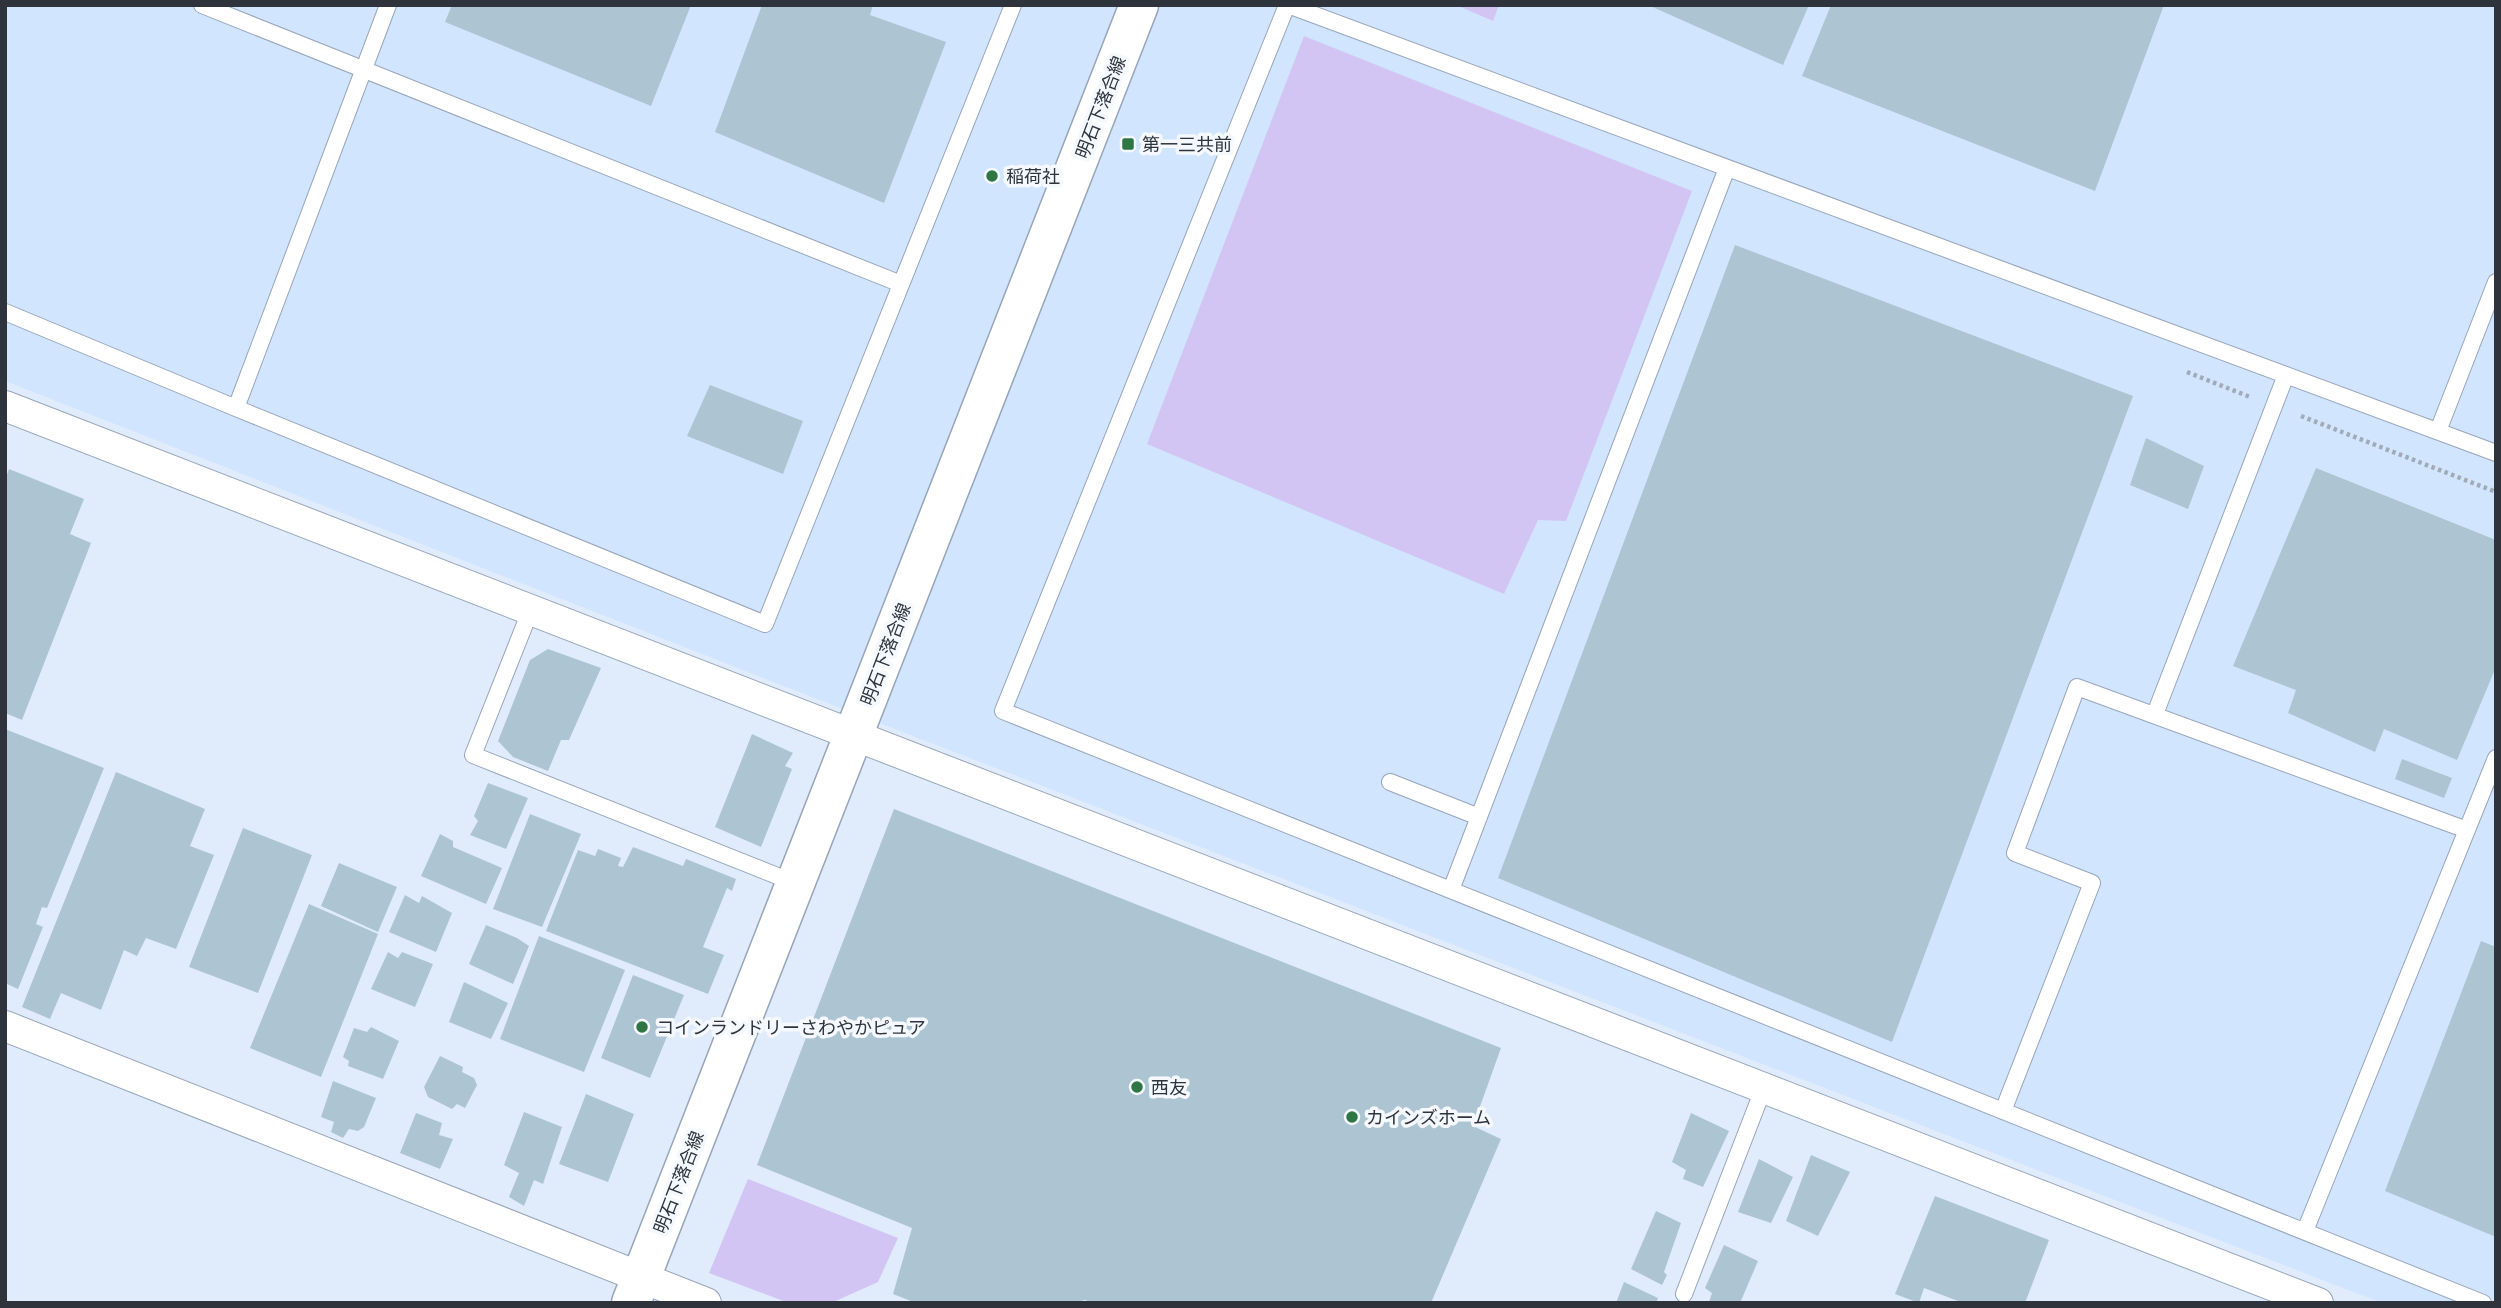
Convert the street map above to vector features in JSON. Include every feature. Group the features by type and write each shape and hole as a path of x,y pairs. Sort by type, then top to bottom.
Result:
{"main road":[{"name":"明石下落合線","path":"636,1290 1139,5"}],"street":[{"path":"5,406 2318,1303"},
{"path":"5,1026 636,1290 706,1303"}],"lane":[{"path":"202,5 901,284"},
{"path":"236,408 388,5"},
{"path":"5,312 765,624 1013,5"},
{"path":"2483,1303 1003,710 1287,5 2496,453"},
{"path":"1451,890 1727,168"},
{"path":"2438,431 2496,282"},
{"path":"2155,714 2286,375"},
{"path":"531,610 473,755 795,883"},
{"path":"2003,1111 2092,883 2015,853 2077,687 2467,830"},
{"path":"2305,1231 2496,758"},
{"path":"1390,782 1479,817"},
{"path":"1684,1294 1764,1087"}],"shaded area":[{"path":"5,5 2496,5 2496,1303 2382,1303 835,706 5,381"},
{"path":"1456,5 1499,5 1493,21"},
{"path":"1304,36 1692,191 1566,521 1538,520 1504,594 1147,444"},
{"path":"748,1179 898,1238 878,1282 831,1303 789,1303 709,1273"}],"building":[{"path":"452,5 691,5 651,106 445,22"},
{"path":"762,5 873,5 870,15 946,42 884,203 715,132"},
{"path":"1648,5 1809,5 1783,65"},
{"path":"1831,5 2164,5 2095,191 1802,76"},
{"path":"1735,245 2133,396 1892,1042 1498,878"},
{"path":"710,385 803,421 783,474 687,436"},
{"path":"2146,438 2204,466 2188,509 2130,485"},
{"path":"2316,468 2496,540 2496,667 2457,760 2384,729 2375,752 2288,713 2296,690 2233,666"},
{"path":"9,469 84,499 70,534 91,543 22,720 5,713 5,480"},
{"path":"548,649 601,668 569,740 561,740 548,771 513,757 498,741 530,660"},
{"path":"5,729 104,768 47,908 42,907 36,924 43,927 18,989 5,983"},
{"path":"752,734 793,753 785,766 792,769 761,847 715,827"},
{"path":"2402,759 2452,778 2444,798 2395,779"},
{"path":"116,772 205,809 190,846 214,855 176,949 146,938 137,956 124,950 101,1010 61,993 50,1019 22,1007"},
{"path":"488,783 528,798 506,849 470,835 478,821 474,816"},
{"name":"西友","path":"894,809 1501,1048 1473,1126 1501,1139 1431,1303 1094,1303 1085,1300 1072,1303 916,1303 893,1294 912,1228 757,1165"},
{"path":"530,814 581,834 542,927 493,909"},
{"path":"243,828 312,855 258,993 189,967"},
{"path":"440,834 453,841 453,847 502,868 486,904 421,876"},
{"path":"633,847 683,866 686,859 736,879 732,891 727,888 703,947 724,955 708,994 546,931 578,850 595,856 598,849 621,858 618,866 623,867"},
{"path":"339,863 397,887 378,932 321,906"},
{"path":"405,895 419,903 422,896 452,913 436,952 389,932"},
{"path":"309,904 378,934 321,1077 250,1048"},
{"path":"486,925 529,946 513,984 469,964"},
{"path":"539,936 625,970 584,1072 500,1039"},
{"path":"2481,941 2496,947 2496,1237 2385,1191"},
{"path":"388,952 398,958 402,952 433,964 415,1007 371,989"},
{"name":"コインランドリーさわやかピュア","path":"633,975 684,995 650,1078 601,1058"},
{"path":"464,982 508,1003 491,1039 449,1022"},
{"path":"371,1027 399,1041 383,1079 348,1066 349,1061 343,1057 354,1028 367,1032"},
{"path":"440,1056 463,1067 462,1072 474,1078 477,1085 465,1108 457,1104 452,1109 428,1097 424,1087"},
{"path":"333,1081 376,1098 364,1127 358,1131 349,1129 343,1138 331,1132 334,1122 321,1117"},
{"path":"586,1094 634,1114 608,1182 559,1164"},
{"path":"524,1112 562,1127 543,1184 534,1180 524,1206 509,1197 519,1173 504,1165"},
{"path":"416,1113 442,1123 439,1135 453,1139 440,1169 400,1153"},
{"path":"1691,1113 1729,1131 1703,1187 1683,1179 1686,1170 1672,1162"},
{"path":"1811,1155 1850,1172 1818,1236 1786,1221"},
{"path":"1759,1159 1793,1177 1771,1223 1738,1212"},
{"path":"1935,1196 2049,1240 2025,1303 1963,1303 1924,1288 1919,1303 1895,1294"},
{"path":"1656,1211 1681,1223 1662,1285 1631,1269"},
{"path":"1724,1245 1758,1261 1740,1303 1709,1302 1712,1293 1705,1288"},
{"path":"1624,1282 1658,1298 1656,1303 1616,1303"}],"place":[{"name":"第一三共前","path":"1128,144"},
{"name":"稲荷社","path":"992,176"},
{"name":"コインランドリーさわやかピュア","path":"642,1027"},
{"name":"西友","path":"1137,1087"},
{"name":"カインズホーム","path":"1352,1117"}]}
